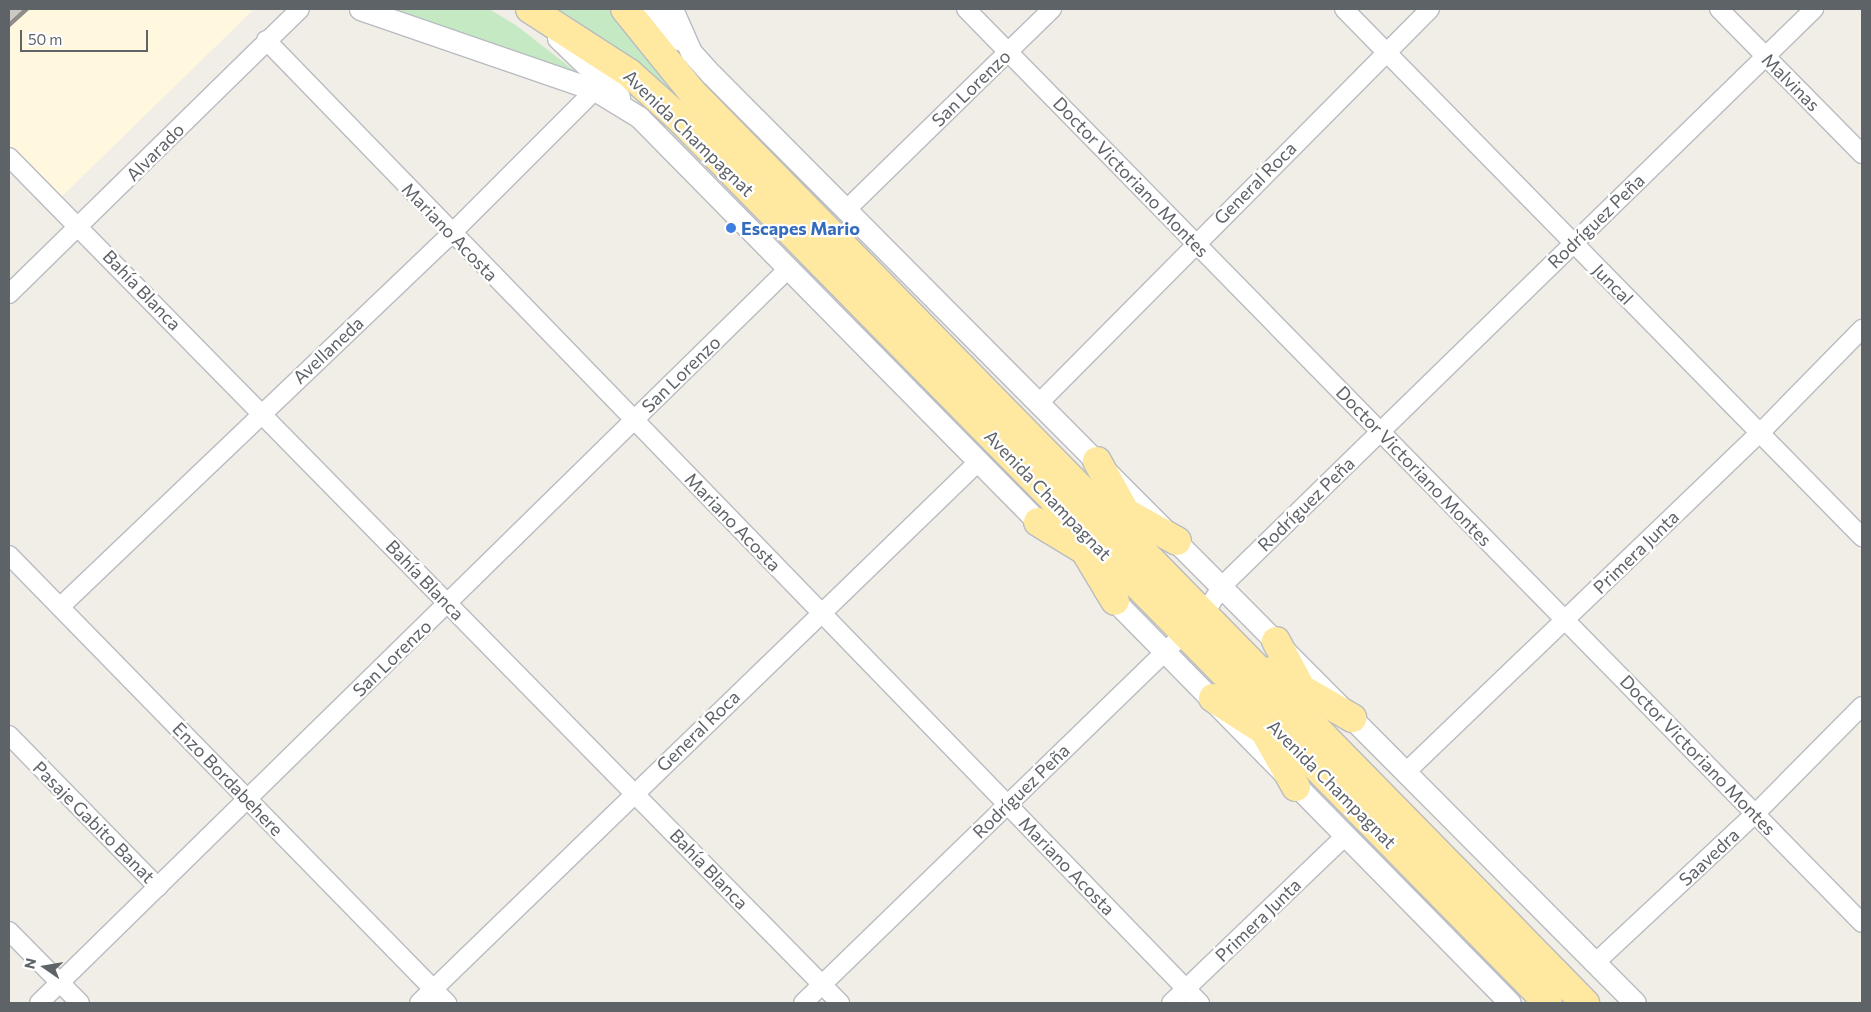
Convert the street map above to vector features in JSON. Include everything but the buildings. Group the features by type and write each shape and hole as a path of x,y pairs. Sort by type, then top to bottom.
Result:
{"highway":[{"name":"Avenida Champagnat","path":"529,9 603,54 660,100 1065,492 1154,562 1325,739 1586,1003"},
{"name":"Avenida Champagnat","path":"625,9 692,92 1065,492 1124,592 1222,690 1308,759 1548,1003"},
{"path":"1097,461 1154,562"},
{"path":"1065,492 1126,513 1177,541"},
{"path":"1065,492 1084,550"},
{"path":"1038,522 1084,550 1124,592"},
{"path":"1276,641 1325,739"},
{"path":"1252,662 1299,685 1352,718"},
{"path":"1222,690 1265,731 1308,759"},
{"path":"1265,731 1296,787"}],"street":[{"name":"Alvarado","path":"9,294 80,227 266,40 300,9"},
{"name":"Avenida Champagnat","path":"360,9 595,90 639,117"},
{"name":"Avenida Champagnat","path":"529,9 639,117 1038,522 1124,592"},
{"path":"652,9 700,63 1222,586 1634,1003"},
{"name":"Doctor Victoriano Montes","path":"966,9 1862,923"},
{"name":"San Lorenzo","path":"846,210 1052,9"},
{"name":"Juncal","path":"1344,9 1862,537"},
{"name":"General Roca","path":"1038,403 1195,242 1430,9"},
{"name":"Malvinas","path":"1719,9 1862,154"},
{"name":"Rodríguez Peña","path":"803,1003 1204,614 1222,586 1814,9"},
{"path":"674,10 700,63"},
{"name":"Mariano Acosta","path":"266,40 1200,1003"},
{"name":"Avellaneda","path":"60,607 261,413 452,233 595,90"},
{"name":"Bahía Blanca","path":"9,157 80,227 840,1003"},
{"name":"San Lorenzo","path":"39,1003 788,270"},
{"name":"Primera Junta","path":"1406,772 1760,433 1862,329"},
{"name":"General Roca","path":"419,1003 979,461"},
{"name":"Enzo Bordabehere","path":"9,555 447,1003"},
{"name":"Avenida Champagnat","path":"1222,690 1296,787 1510,1003"},
{"name":"Saavedra","path":"1595,962 1755,814 1862,706"},
{"name":"Pasaje Gabito Banat","path":"9,735 158,887"},
{"name":"Primera Junta","path":"1171,1003 1345,836"},
{"path":"9,931 80,1003"}],"shaded area":[{"path":"9,9 254,9 53,205 9,158"}],"green space":[{"path":"383,9 489,9 517,26 589,82"},
{"path":"548,9 612,9 1185,609"}],"place":[{"name":"Escapes Mario","path":"731,228"}]}
